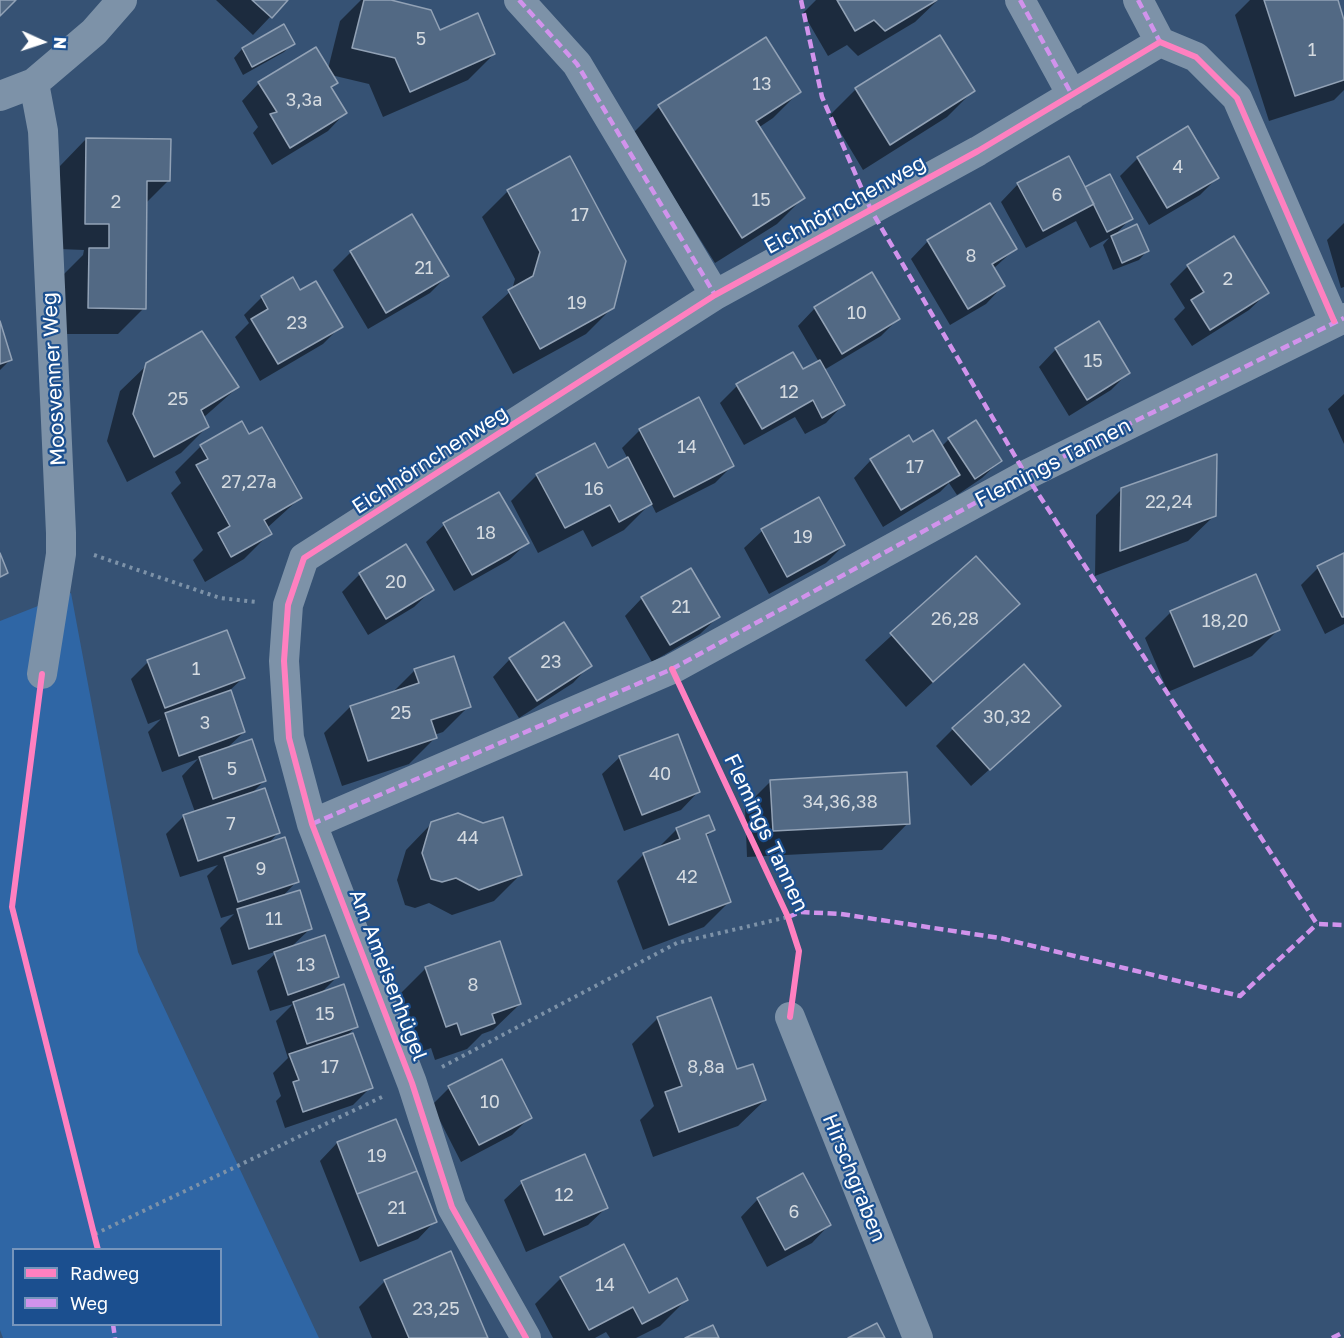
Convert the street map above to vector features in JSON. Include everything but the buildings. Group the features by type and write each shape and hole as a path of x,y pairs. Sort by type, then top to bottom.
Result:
{"street":[{"path":"0,96 34,83 94,32 122,0"},
{"path":"519,0 577,64 716,295"},
{"path":"1020,0 1072,94"},
{"path":"1138,0 1160,42 1196,57 1236,98 1339,319"},
{"name":"Eichhörnchenweg","path":"288,605 304,558 716,295 978,151 1160,42"},
{"name":"Moosvenner Weg","path":"34,83 43,131 61,533 61,554 42,674"},
{"name":"Flemings Tannen","path":"312,824 672,669 1026,475 1339,319"},
{"name":"Am Ameisenhügel","path":"288,605 284,662 289,738 312,824 412,1083 452,1207 526,1338"},
{"name":"Hirschgraben","path":"790,1017 918,1338"}],"path":[{"path":"61,533 100,559 220,598 288,605"}],"shaded area":[{"path":"71,593 138,952 319,1338 3,1338 0,1330 0,621"}],"marked path":[{"path":"519,0 577,64 715,295"},
{"path":"801,0 822,97 871,210 1026,475 1317,924 1344,925"},
{"path":"1020,0 1072,95"},
{"path":"1138,0 1160,42"},
{"path":"312,824 672,669 1026,475 1344,318"},
{"path":"788,917 801,912 841,914 1000,938 1240,996 1317,924"},
{"path":"113,1326 115,1338"},
{"path":"1332,1338 1344,1332"}],"cycle path":[{"path":"526,1338 452,1207 412,1083 312,824 289,738 284,661 288,605 304,558 715,295 978,151 1160,42 1196,57 1237,98 1334,321"},
{"path":"672,669 788,917 799,951 790,1017"},
{"path":"42,674 12,907 97,1248"}]}
